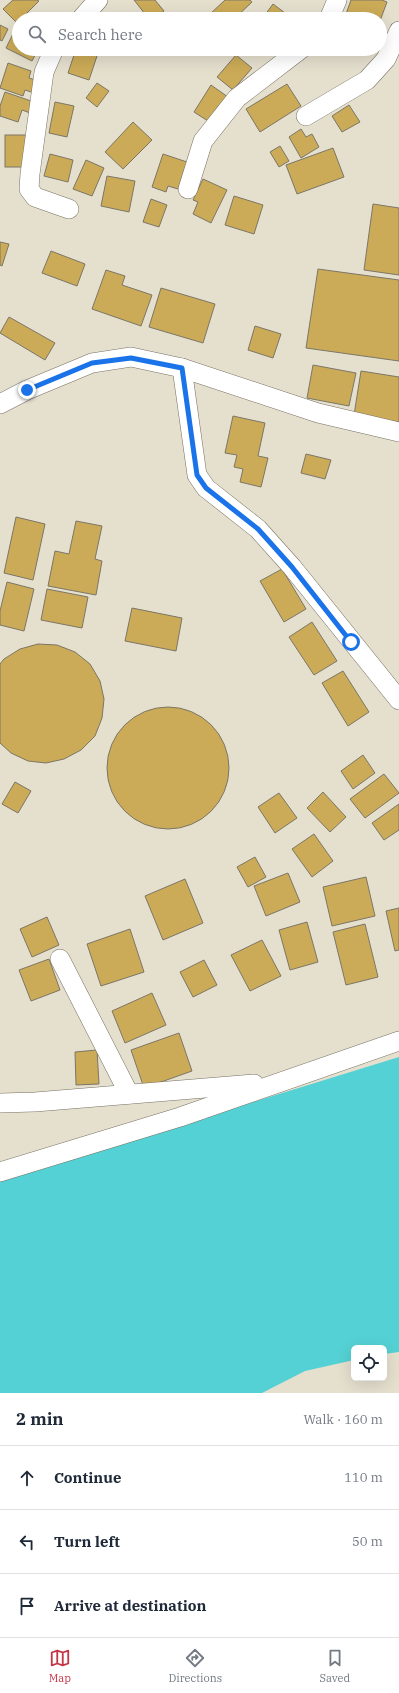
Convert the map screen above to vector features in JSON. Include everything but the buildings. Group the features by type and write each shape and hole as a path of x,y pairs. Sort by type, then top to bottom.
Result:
{"street":[{"path":"87,12 98,0"},
{"path":"332,12 337,0"},
{"path":"306,116 367,80 386,59 399,31"},
{"path":"51,56 44,72 29,189 35,197 69,209"},
{"path":"188,189 203,142 237,98 292,56"},
{"path":"0,404 27,390 92,363 131,358 182,368 318,413 399,432"},
{"path":"182,368 197,475 206,488 258,529 292,567 399,700"},
{"path":"60,959 129,1094"},
{"path":"0,1172 180,1117 399,1041"},
{"path":"0,1103 35,1102 282,1081"}],"water":[{"path":"399,1057 399,1352 387,1354 387,1345 351,1345 351,1361 305,1371 262,1393 0,1393 0,1180"}],"route":[{"path":"27,390 92,363 131,358 182,368 197,475 206,488 258,529 292,567 351,642"}]}
